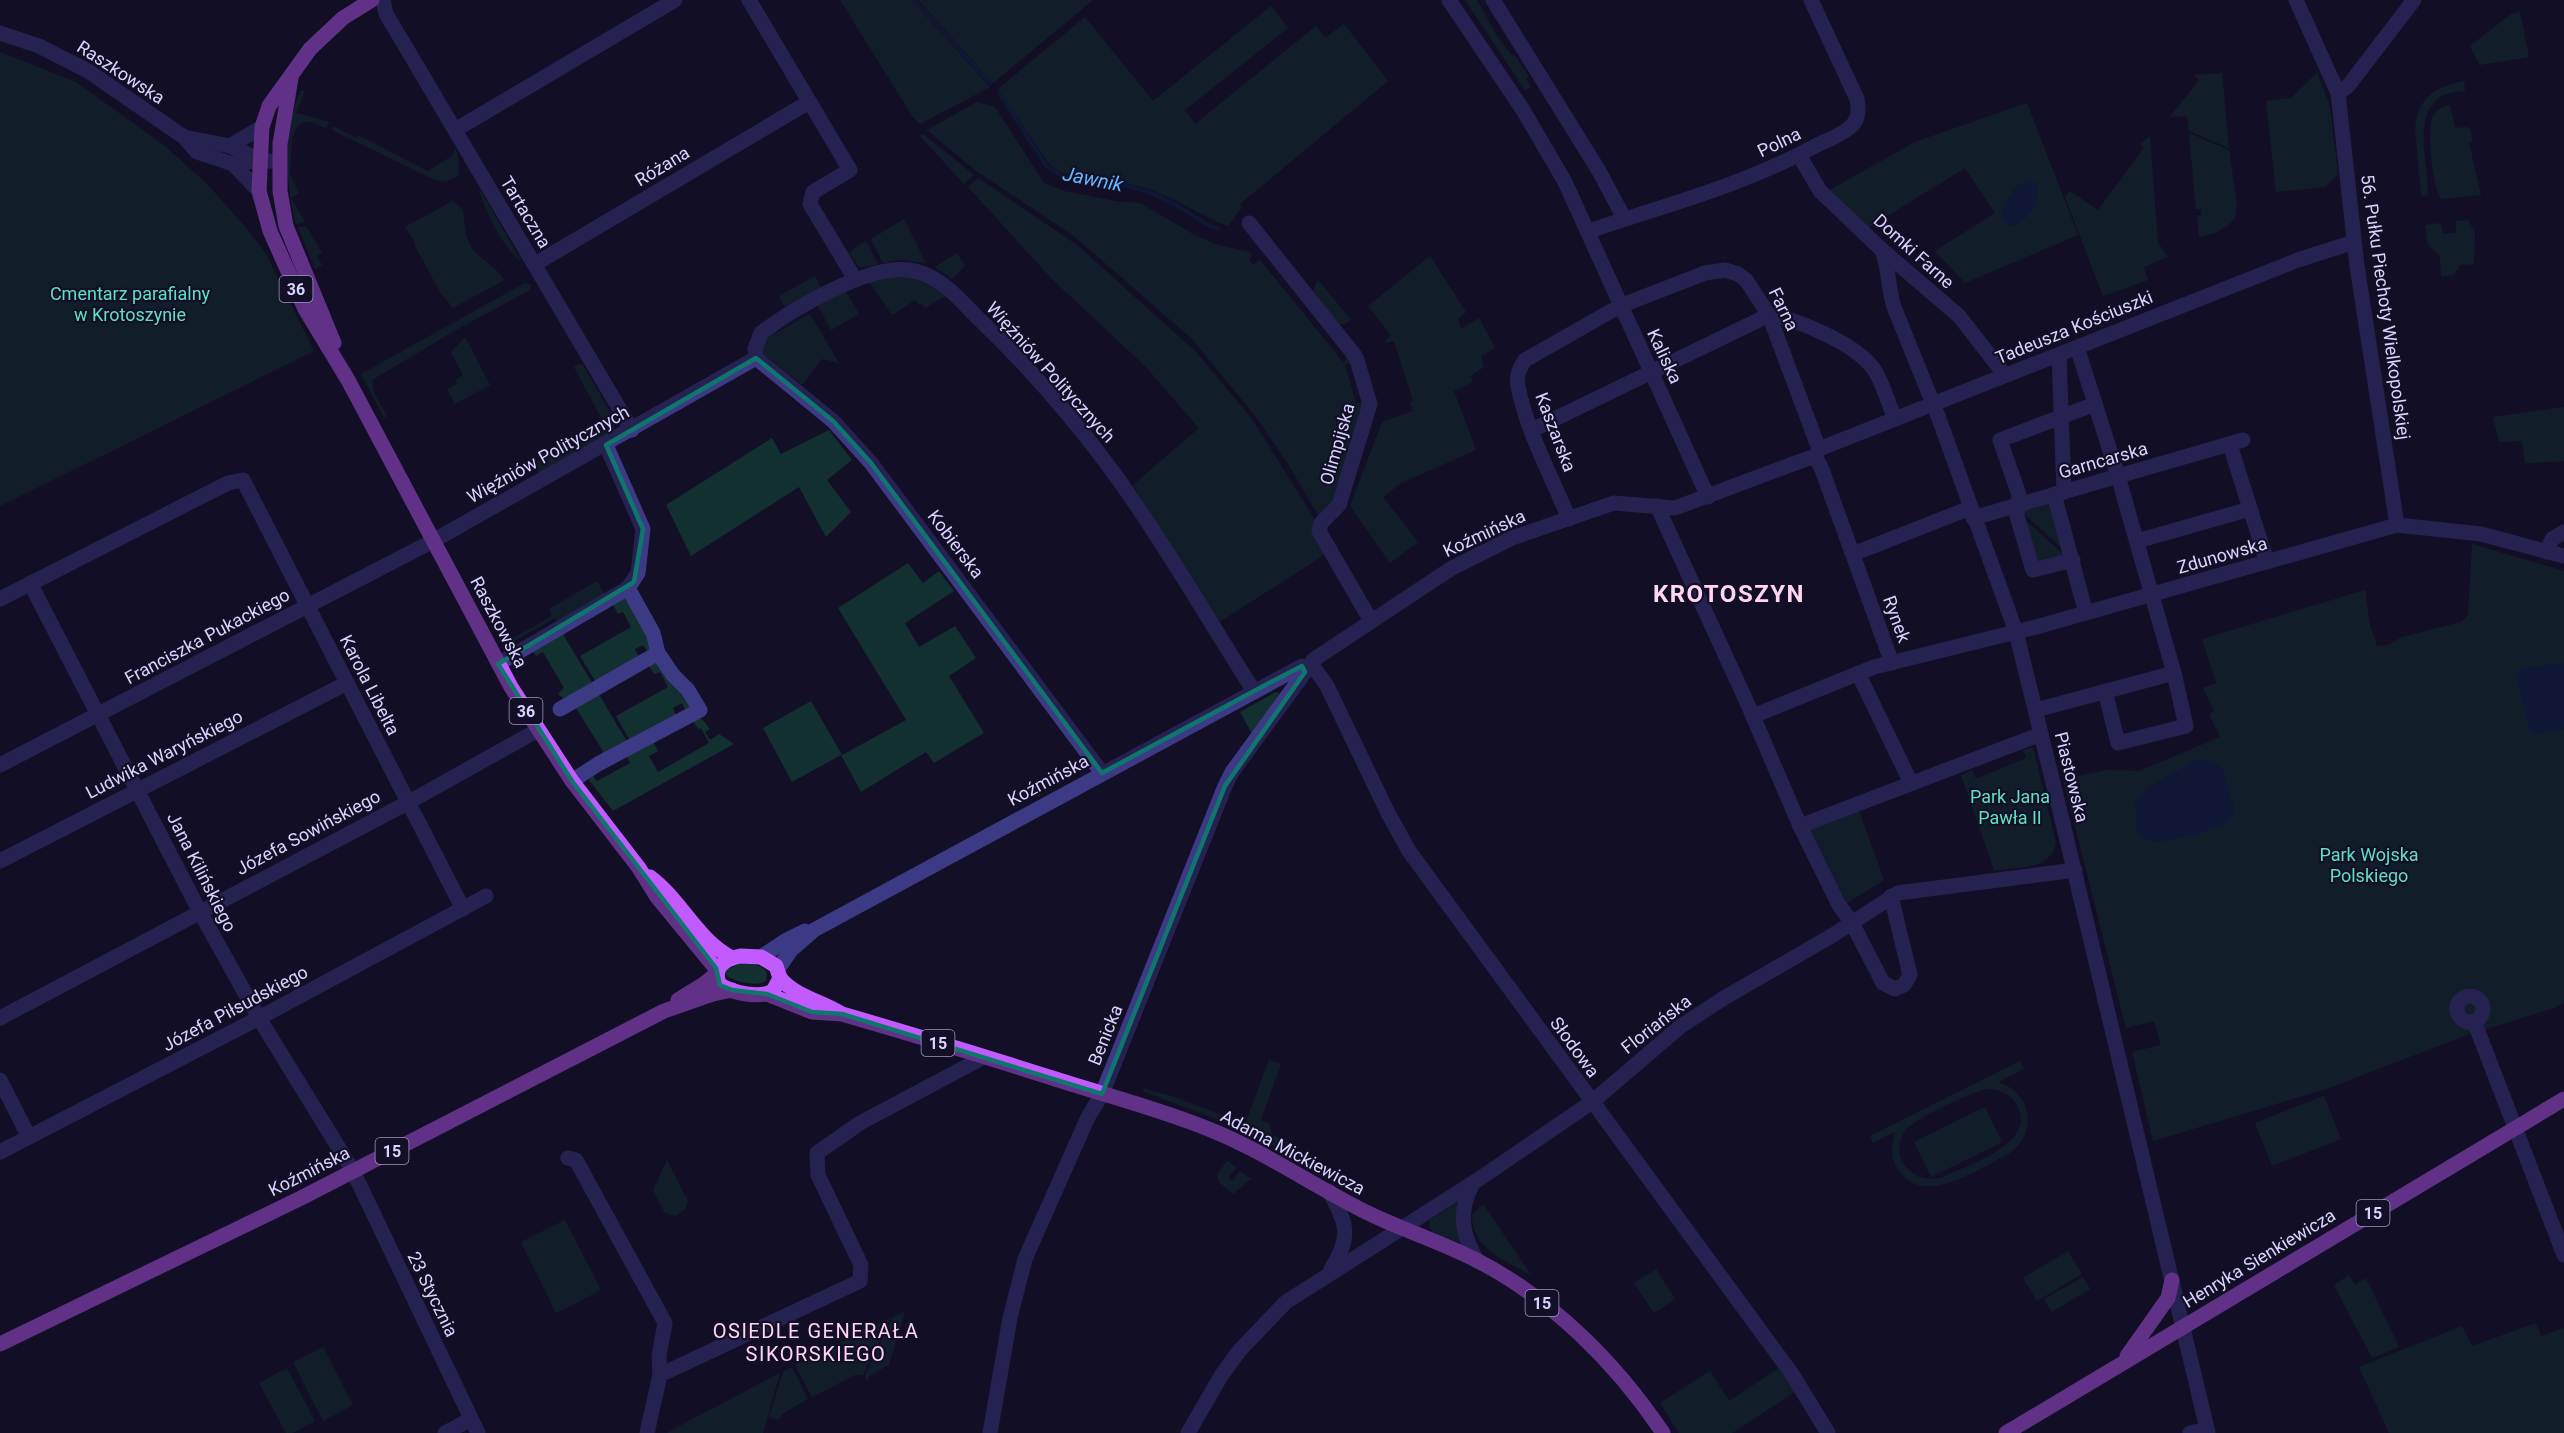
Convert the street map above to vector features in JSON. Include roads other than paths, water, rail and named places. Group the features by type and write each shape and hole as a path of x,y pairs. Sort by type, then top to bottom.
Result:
{"main road":[{"name":"36","path":"261,160 262,127 269,106 292,72 310,49 343,18 369,2"},
{"name":"36","path":"279,162 292,72"},
{"name":"Raszkowska","path":"261,160 259,191 270,231 286,269 305,309 348,380 498,664 572,781 639,868 657,897 717,972"},
{"name":"Raszkowska","path":"279,162 280,191 286,226 319,303 348,380"},
{"name":"Raszkowska","path":"639,868 662,886 710,944 732,958"},
{"path":"732,958 745,955 761,957"},
{"name":"15","path":"761,957 772,963 779,974"},
{"name":"15","path":"717,972 721,964 732,958"},
{"path":"717,972 720,985 732,990"},
{"name":"Koźmińska","path":"664,1011 683,996 704,984 717,972"},
{"name":"Adama Mickiewicza","path":"779,974 796,993 823,1003 842,1014"},
{"path":"767,994 776,988 779,974"},
{"name":"15","path":"732,990 767,994"},
{"name":"Koźmińska","path":"0,1344 353,1171 664,1011 732,990"},
{"name":"Adama Mickiewicza","path":"767,994 812,1012 842,1014 1102,1094 1213,1131 1254,1150 1400,1229 1477,1260 1532,1294 1581,1336 1633,1392 1663,1433"},
{"name":"Henryka Sienkiewicza","path":"2006,1433 2564,1100"},
{"path":"2123,1363 2169,1298 2172,1280"}],"street":[{"path":"455,130 675,0"},
{"path":"749,0 850,170 813,192 810,204 855,279"},
{"name":"Kaliska","path":"1449,0 1523,110 1565,182 1708,497"},
{"path":"1493,0 1599,171 1624,218"},
{"name":"Polna","path":"1589,231 1740,182 1799,155 1849,128 1856,120 1859,110 1857,99 1811,0"},
{"name":"56. Pułku Piechoty Wielkopolskiej","path":"2296,0 2338,93 2354,242 2397,525"},
{"path":"2338,93 2348,86 2414,0"},
{"name":"Tartaczna","path":"369,2 385,7 632,430"},
{"name":"Raszkowska","path":"0,33 39,46 88,71 184,137 197,152 233,164 261,160 279,162"},
{"name":"Różana","path":"535,264 809,102"},
{"path":"230,146 262,127"},
{"name":"Raszkowska","path":"184,137 230,146 261,160"},
{"name":"Domki Farne","path":"1799,155 1820,191 1882,250 1959,316 2005,375"},
{"path":"233,164 259,191"},
{"name":"Olimpijska","path":"1249,223 1358,360 1370,400 1370,410 1361,430 1340,505 1321,523 1319,531 1375,619"},
{"name":"Tadeusza Kościuszki","path":"1817,454 1895,419 2005,375 2298,260 2354,242"},
{"name":"Piastowska","path":"1882,250 1887,263 1889,292 2016,632 2208,1431"},
{"name":"Więźniów Politycznych","path":"433,541 756,358 755,349 761,333 855,279 874,272 904,270 929,275 947,288 1000,338 1055,399 1115,475 1254,691"},
{"name":"Farna","path":"1620,306 1705,273 1725,270 1738,274 1746,280 1769,315 1817,454"},
{"name":"Kaszarska","path":"1569,519 1532,430 1517,384 1520,367 1526,360 1620,306"},
{"path":"1532,430 1769,315 1782,317 1835,340 1866,360 1881,385 1895,419"},
{"path":"2077,347 2137,541 2174,673 2186,726 2118,743 2105,691"},
{"path":"2059,354 2059,493 2084,606"},
{"name":"Kobierska","path":"756,358 833,421 871,463 1102,773"},
{"path":"2073,560 2033,570 2017,516 2019,495 2000,440 2095,404"},
{"name":"Garncarska","path":"1853,554 1971,513 2018,505 2237,442 2250,509"},
{"path":"498,664 628,588 638,573 643,529 606,445"},
{"path":"1657,506 1675,508 1817,454"},
{"name":"Rynek","path":"1753,716 1858,673 1892,663 1817,454"},
{"name":"Karola Libelta","path":"30,583 228,483 243,480 463,909"},
{"name":"Koźmińska","path":"779,974 791,950 814,930 1254,691 1309,667 1375,619 1474,555 1512,538 1614,503 1657,506"},
{"path":"1657,506 1847,926 1883,983 1895,989 1902,987 1910,975 1891,896"},
{"path":"2137,541 2250,509 2267,562"},
{"name":"Zdunowska","path":"1892,663 2016,632 2397,525 2481,534 2564,556"},
{"path":"2547,552 2552,539 2564,532"},
{"name":"Franciszka Pukackiego","path":"0,765 433,541"},
{"path":"0,598 30,583"},
{"name":"Jana Kilińskiego","path":"30,583 200,912 259,1018 353,1171"},
{"path":"572,781 598,764 700,710 688,690 673,675 658,653 653,633 628,588"},
{"path":"560,710 658,653"},
{"name":"Benicka","path":"990,1433 1010,1318 1025,1259 1088,1116 1102,1094 1225,786 1232,772 1309,667"},
{"name":"Słodowa","path":"1309,667 1327,686 1388,813 1409,850 1792,1374 1828,1433"},
{"path":"1858,673 1911,783"},
{"path":"2036,710 2174,673"},
{"name":"Ludwika Waryńskiego","path":"0,861 347,683"},
{"name":"Józefa Sowińskiego","path":"0,1018 409,802 538,730"},
{"path":"1800,826 2041,734"},
{"name":"Floriańska","path":"1188,1433 1221,1376 1256,1330 1286,1302 1329,1272 1473,1183 1592,1102 1681,1026 1724,998 1847,926 1891,896 1916,888 2074,870"},
{"name":"Józefa Piłsudskiego","path":"0,1152 259,1018 486,896"},
{"name":"Koźmińska","path":"761,957 800,932 814,930"},
{"path":"2474,1021 2564,1255"},
{"path":"660,1375 860,1281 861,1265 818,1175 817,1153 860,1123 984,1057"},
{"path":"0,1080 29,1137"},
{"path":"568,1158 576,1160 665,1323 659,1356 660,1375 647,1433"},
{"name":"23 Stycznia","path":"353,1171 475,1426"},
{"path":"1473,1183 1465,1204 1462,1224 1465,1240 1477,1260"},
{"path":"1329,1191 1345,1224 1346,1239 1329,1272"},
{"path":"445,1433 475,1426"},
{"path":"2190,1433 2208,1431"}],"water":[{"path":"2026,180 2036,183 2036,203 2025,219 2013,226 2006,224 2001,214 2005,204 2010,194"},
{"path":"2564,663 2564,729 2536,735 2530,733 2516,679 2520,668"},
{"path":"2196,760 2214,761 2223,769 2235,811 2226,824 2193,836 2158,842 2142,838 2136,828 2135,801 2144,789"}],"waterway":[{"name":"Jawnik","path":"914,0 990,83"},
{"name":"Jawnik","path":"999,93 1047,167 1066,178 1109,182 1148,192 1219,229"}],"district":[{"name":"KROTOSZYN","path":"1729,594"},
{"name":"OSIEDLE GENERAŁA SIKORSKIEGO","path":"816,1342"}],"park label":[{"name":"Cmentarz parafialny w Krotoszynie","path":"130,303"},
{"name":"Park Jana Pawła II","path":"2010,806"},
{"name":"Park Wojska Polskiego","path":"2369,864"}]}
